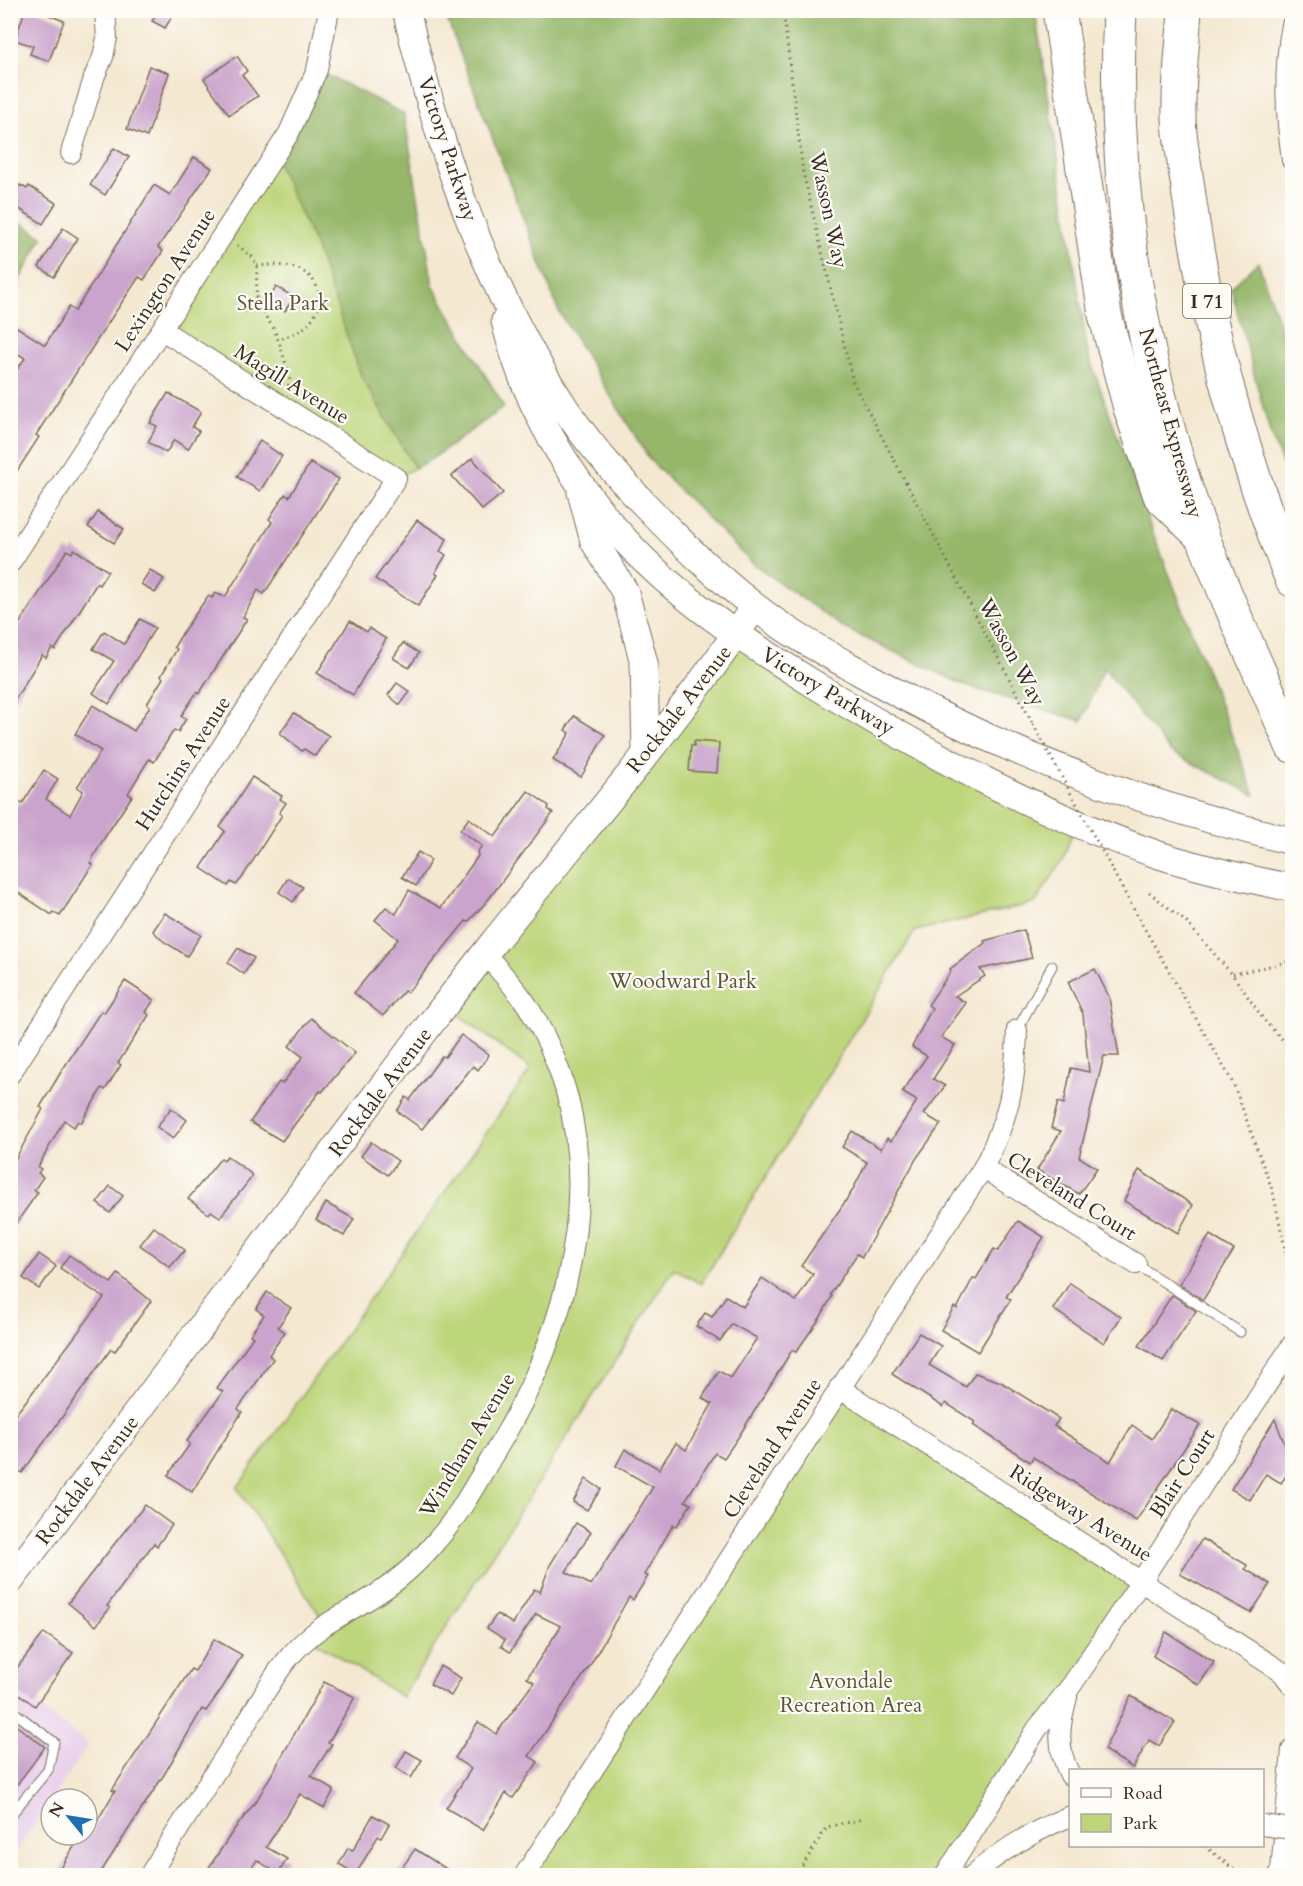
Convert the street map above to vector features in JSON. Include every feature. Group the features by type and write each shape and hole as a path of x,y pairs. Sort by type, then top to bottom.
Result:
{"highway":[{"path":"1059,10 1091,236 1105,315 1120,373 1160,496 1204,538"},
{"name":"Northeast Expressway","path":"1120,10 1119,116 1122,183 1131,250 1157,387 1175,453 1204,538 1293,746"},
{"name":"I 71","path":"1185,10 1179,116 1196,243 1208,311 1245,451 1270,526 1293,580"}],"street":[{"path":"70,153 95,75 104,57 107,38 105,10"},
{"name":"Lexington Avenue","path":"10,563 289,133 317,70 329,10"},
{"name":"Victory Parkway","path":"406,10 434,114 466,208 496,285 514,359 542,419 578,482 643,559 684,596 735,635 905,738 983,779 1076,822 1158,855 1217,872 1293,888"},
{"path":"1293,25 1286,88 1286,120 1293,160"},
{"name":"Victory Parkway","path":"496,285 566,409 596,450 689,551 754,606 818,648 909,700 986,739 1207,820 1293,841"},
{"name":"Magill Avenue","path":"162,330 396,478"},
{"name":"Hutchins Avenue","path":"10,1074 396,478"},
{"path":"578,482 594,541 625,592 644,663 646,752"},
{"name":"Rockdale Avenue","path":"10,1581 485,954 646,752 735,635 754,606"},
{"name":"Windham Avenue","path":"148,1875 290,1657 325,1623 380,1592 414,1564 438,1539 519,1412 555,1329 570,1273 577,1232 578,1191 571,1115 562,1081 547,1041 526,1004 485,954"},
{"name":"Cleveland Avenue","path":"524,1875 984,1168 999,1138 1010,1106 1016,1073 1017,1030"},
{"name":"Cleveland Court","path":"984,1168 1136,1264"},
{"name":"Blair Court","path":"945,1875 1037,1729 1071,1686 1142,1580 1293,1345"},
{"name":"Ridgeway Avenue","path":"839,1388 1142,1580 1282,1672 1293,1685"},
{"name":"Blair Court","path":"1069,1771 1060,1751 1059,1727 1071,1686"},
{"path":"1278,1875 1281,1871 1293,1750"},
{"path":"972,1875 992,1858 1038,1829 1069,1817"},
{"path":"1264,1825 1293,1828"}],"lane":[{"path":"1017,1030 1052,966"},
{"path":"1136,1264 1240,1332"},
{"path":"10,1709 54,1742 48,1770 10,1816"}],"path":[{"name":"Wasson Way","path":"783,10 803,172 853,382 1033,724 1139,919 1233,1083 1273,1192 1293,1281"},
{"path":"223,235 252,256 257,266 256,302 278,340 290,377 288,388 279,405"},
{"path":"257,266 276,264 295,268 312,279 321,302 311,324 300,332 278,340"},
{"path":"1149,892 1186,922 1232,974 1264,1020 1293,1050"},
{"path":"1232,974 1293,961"},
{"path":"796,1875 827,1827 862,1819"},
{"path":"1207,1847 1242,1875"}],"shaded area":[{"path":"11,1687 89,1744 60,1787 39,1787 39,1818 11,1859"}],"green space":[{"path":"444,11 1035,11 1088,354 1146,515 1255,795 1170,752 1104,668 1082,721 966,686 844,628 752,563 650,460 559,312"},
{"path":"317,70 404,114 433,286 504,407 433,458 415,468 362,378 315,245 274,156"},
{"name":"Stella Park","path":"304,103 433,458 396,478 162,330"},
{"path":"11,217 43,237 11,295"},
{"path":"1258,262 1292,362 1292,488 1270,433 1231,288"},
{"name":"Woodward Park","path":"735,635 1076,822 1062,861 1035,903 915,931 701,1284 674,1268 402,1697 308,1637 325,1623 237,1488 531,1069 446,1005"},
{"name":"Avondale Recreation Area","path":"839,1388 1142,1580 945,1875 524,1876"}],"building":[{"path":"25,10 36,10 64,21 49,61 30,54 33,46 15,40"},
{"path":"159,10 176,10 165,28 152,21"},
{"path":"237,56 247,71 242,75 258,96 229,115 204,79"},
{"path":"149,66 169,73 147,137 127,129"},
{"path":"114,148 129,157 105,195 90,185"},
{"path":"194,157 212,168 158,247 163,251 144,280 139,277 112,317 36,435 39,437 10,482 10,380 25,358 10,349 10,337 17,327 45,345 69,307 75,311 154,185 170,195"},
{"path":"20,185 27,189 29,186 56,203 43,224 16,207 18,203 11,199"},
{"path":"63,228 78,238 54,277 39,267"},
{"path":"276,287 294,297 285,311 268,302"},
{"path":"168,393 201,412 192,427 199,431 188,449 174,440 166,453 148,442 157,426 150,423"},
{"path":"260,441 282,456 260,491 237,477"},
{"path":"472,458 503,493 482,510 452,476"},
{"path":"310,463 339,479 264,594 258,590 243,617 247,619 199,694 197,692 181,716 186,719 178,732 174,730 154,762 149,759 128,794 132,796 103,840 90,863 93,864 60,916 53,912 52,915 10,887 10,817 19,802 22,804 44,770 58,779 46,799 70,815 83,791 77,787 101,751 75,734 93,705 134,731 150,706 147,704 163,678 161,676 177,649 174,647 183,632 208,596 212,598 215,593 225,597 272,522 269,519 285,494 289,497"},
{"path":"98,512 124,529 114,543 88,527"},
{"path":"417,520 447,539 440,551 446,555 435,573 438,575 418,606 375,579"},
{"path":"74,549 108,571 99,585 97,583 55,650 52,648 46,658 42,655 10,708 10,638 67,550 72,553"},
{"path":"150,570 164,579 155,593 141,584"},
{"path":"140,619 155,628 109,704 93,693 114,661 93,649 104,631 124,644"},
{"path":"350,621 367,632 369,628 386,639 353,695 317,673"},
{"path":"403,643 419,653 409,668 393,658"},
{"path":"397,683 410,692 400,705 388,695"},
{"path":"294,713 329,736 315,756 304,749 302,751 280,733"},
{"path":"574,716 605,735 581,777 553,760 570,733 565,730"},
{"path":"694,741 719,743 717,773 689,771 691,745 694,746"},
{"path":"252,777 282,796 280,799 286,803 279,813 282,815 242,878 236,885 231,882 228,886 201,868 225,831 220,827"},
{"path":"528,791 549,806 548,809 553,813 488,900 468,922 466,921 407,993 404,991 383,1016 354,993 398,939 375,920 386,907 396,914 409,890 441,908 478,856 477,852 482,846 460,830 469,818 495,837"},
{"path":"418,852 431,860 416,886 402,877"},
{"path":"288,878 303,887 293,902 279,892"},
{"path":"165,913 201,935 187,956 163,941 153,931"},
{"path":"1024,930 1032,958 980,969 985,976 955,996 966,1003 941,1037 955,1045 933,1079 945,1086 924,1114 941,1124 916,1159 862,1257 857,1254 830,1295 832,1296 820,1318 796,1352 792,1350 724,1458 715,1453 685,1501 691,1504 677,1526 673,1525 644,1575 648,1576 633,1600 629,1597 589,1667 529,1756 538,1762 513,1798 506,1793 483,1830 446,1808 471,1769 455,1758 478,1722 496,1734 534,1682 527,1678 561,1626 536,1614 510,1652 501,1646 505,1640 487,1628 497,1614 513,1624 534,1589 540,1592 550,1565 576,1523 591,1532 566,1572 591,1585 653,1487 616,1466 625,1449 659,1469 676,1443 686,1450 712,1404 702,1398 719,1371 731,1378 757,1338 732,1324 720,1341 696,1326 705,1313 712,1317 726,1296 743,1307 762,1278 796,1301 813,1274 801,1266 851,1193 867,1162 842,1147 852,1131 881,1149 887,1138 891,1141 917,1101 902,1092 927,1056 912,1047 932,1008 928,1005 951,971 950,969 985,943 984,941"},
{"path":"238,948 254,958 244,974 228,963"},
{"path":"1095,969 1109,997 1119,1056 1104,1056 1079,1157 1097,1168 1079,1194 1037,1170 1061,1131 1051,1128 1058,1102 1064,1104 1071,1068 1089,1072 1083,1014 1068,982"},
{"path":"125,981 154,1000 146,1012 149,1015 118,1063 121,1065 105,1090 102,1088 81,1123 78,1121 74,1127 64,1120 38,1167 41,1169 38,1173 43,1177 34,1190 38,1192 10,1232 10,1154 16,1158 43,1109 40,1107 61,1072 101,1011 104,1013"},
{"path":"311,1018 355,1053 322,1092 320,1091 282,1141 250,1122 279,1082 282,1084 303,1057 289,1046"},
{"path":"461,1035 489,1055 478,1070 473,1066 422,1129 397,1111 406,1097 410,1100 442,1056 445,1057"},
{"path":"171,1108 187,1120 173,1139 157,1127"},
{"path":"371,1142 398,1161 388,1175 361,1156"},
{"path":"227,1156 252,1177 220,1217 211,1211 209,1214 188,1199 221,1158 224,1160"},
{"path":"1139,1170 1193,1205 1178,1233 1124,1201"},
{"path":"110,1186 123,1196 110,1213 97,1203"},
{"path":"326,1203 354,1219 344,1236 316,1220"},
{"path":"1018,1221 1044,1237 1006,1297 1011,1299 978,1352 941,1330 954,1307 957,1309 973,1278 976,1279 994,1249 998,1251"},
{"path":"154,1227 185,1250 170,1267 140,1245"},
{"path":"1210,1235 1234,1250 1203,1300 1179,1284"},
{"path":"39,1254 56,1266 39,1289 23,1278"},
{"path":"69,1255 111,1283 118,1274 151,1301 115,1351 111,1349 22,1473 10,1465 10,1422 104,1298 60,1268"},
{"path":"1070,1283 1121,1317 1104,1343 1053,1309"},
{"path":"267,1292 291,1308 278,1327 285,1332 269,1355 273,1359 238,1409 242,1412 192,1492 168,1475 190,1444 187,1441 223,1392 217,1388 253,1337 250,1335 264,1315 256,1309"},
{"path":"1172,1295 1196,1311 1163,1361 1139,1346"},
{"path":"919,1333 941,1346 929,1365 966,1387 975,1373 1001,1382 1059,1419 1054,1426 1110,1462 1132,1425 1152,1439 1171,1409 1200,1425 1136,1521 1033,1457 1030,1462 973,1425 975,1422 946,1403 943,1407 892,1374"},
{"path":"1275,1419 1293,1466 1281,1483 1266,1474 1250,1500 1231,1489"},
{"path":"586,1479 601,1489 587,1510 573,1502"},
{"path":"145,1505 172,1525 157,1546 154,1543 107,1606 110,1608 96,1626 68,1603"},
{"path":"1202,1539 1247,1565 1245,1569 1270,1584 1251,1613 1180,1574"},
{"path":"1166,1632 1214,1662 1199,1685 1153,1656"},
{"path":"44,1633 73,1653 35,1706 10,1687 10,1677"},
{"path":"214,1639 242,1655 206,1711 202,1709 165,1773 99,1875 57,1875 74,1847 99,1847 99,1818 115,1791 112,1790 191,1669 195,1671"},
{"path":"440,1666 461,1678 451,1696 430,1684"},
{"path":"324,1682 355,1697 328,1743 332,1744 311,1776 334,1790 324,1808 300,1794 266,1847 287,1859 278,1874 257,1860 246,1875 204,1875 257,1800"},
{"path":"1131,1696 1175,1722 1159,1746 1149,1740 1133,1768 1104,1750"},
{"path":"10,1721 45,1747 10,1794"},
{"path":"406,1751 422,1760 411,1778 396,1768"},
{"path":"373,1815 389,1824 381,1838 378,1836 356,1874 339,1864 348,1848 353,1850"},
{"path":"415,1849 456,1875 397,1875"}]}
